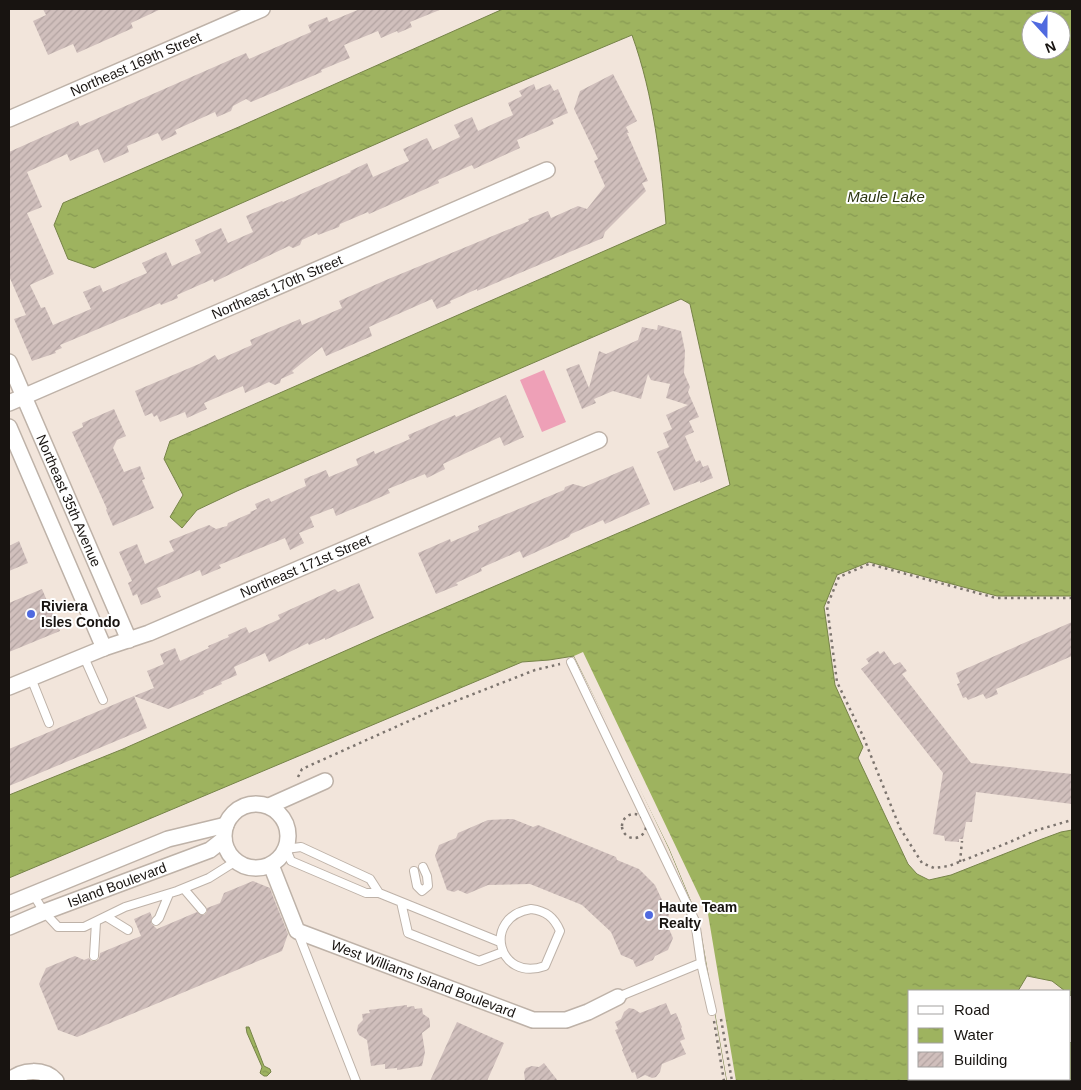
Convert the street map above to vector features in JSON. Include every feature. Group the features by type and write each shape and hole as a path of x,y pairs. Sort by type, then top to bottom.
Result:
{"street":[{"name":"Northeast 169th Street","path":"9,119 262,9"},
{"name":"Northeast 170th Street","path":"9,403 547,170"},
{"name":"Northeast 35th Avenue","path":"9,362 129,640"},
{"name":"Northeast 35th Avenue","path":"9,427 104,648"},
{"name":"Northeast 171st Street","path":"9,687 104,648 158,629 599,440"},
{"path":"269,806 325,781"},
{"name":"Island Boulevard","path":"9,927 210,850 225,832 231,816 239,809 248,805 259,804 269,806"},
{"path":"225,832 225,846 236,861 249,868 271,865 286,850 288,829 278,812 269,806"},
{"name":"Island Boulevard","path":"9,904 168,839 225,832"},
{"path":"271,865 297,931"},
{"name":"West Williams Island Boulevard","path":"297,931 532,1020 566,1020 588,1012 618,997"},
{"path":"10,1076 33,1071 44,1073 56,1081"}],"lane":[{"path":"84,657 103,700"},
{"path":"571,662 695,921 701,963 712,1011"},
{"path":"31,678 50,723"},
{"path":"379,893 370,879 301,847 286,850 291,861 366,893 379,893 500,942"},
{"path":"33,894 44,912 58,927 84,927 125,907 169,894 209,878 236,861"},
{"path":"418,908 422,891 428,886 427,876 423,867"},
{"path":"414,871 417,886 422,891"},
{"path":"184,888 202,910"},
{"path":"156,920 159,918 169,894"},
{"path":"401,902 408,933 479,961 503,952"},
{"path":"521,910 540,910 556,922 560,932 546,966 526,969 516,966 508,960 503,952 500,942 501,932 505,923 512,915 521,910"},
{"path":"107,917 128,930"},
{"path":"94,956 96,922"},
{"path":"297,931 356,1081"},
{"path":"618,997 701,963"}],"path":[{"path":"1072,598 996,598 869,564 839,577 827,606 837,682 863,736 900,828 922,863 927,867 941,868 959,863 1034,831 1072,820"},
{"path":"287,798 302,770 449,704 535,670 571,662"},
{"path":"638,814 644,819 646,830 638,838 630,838 624,833 622,824 630,815 638,814"},
{"path":"959,863 962,841"},
{"path":"712,1011 724,1081"}],"shaded area":[{"path":"544,370 566,422 542,432 520,380"}],"water":[{"name":"Maule Lake","path":"503,9 1072,9 1072,596 997,596 869,562 837,575 824,607 835,685 863,747 858,758 908,864 917,874 929,880 951,875 1042,839 1072,830 1072,997 1071,990 1064,990 1052,981 1027,976 1019,990 908,990 908,1080 1071,1080 1071,1043 1072,1081 727,1081 699,920 669,848 574,656 522,662 9,878 9,795 123,749 381,635 730,485 690,304 681,299 237,491 197,510 182,528 170,517 183,495 164,459 170,441 666,224 662,176 651,105 640,58 632,35 458,108 94,268 68,259 54,225 63,203"},
{"path":"246,1027 249,1027 264,1066 270,1069 271,1072 267,1076 260,1073 262,1067"}],"pier":[{"path":"583,652 708,914 736,1081 727,1081 699,920 669,848 574,656"}],"building":[{"path":"43,9 161,9 131,23 133,28 77,53 73,44 48,55 33,21 46,15"},
{"path":"360,9 442,9 410,22 412,27 398,33 397,31 381,38 378,31 344,45 350,58 251,102 246,99 233,106 231,111 217,117 215,112 175,130 177,134 162,141 158,133 127,146 129,152 104,163 98,149 70,161 67,154 27,172 42,207 27,213 54,274 30,285 41,308 45,307 53,325 91,309 83,292 100,285 103,292 147,273 142,263 166,252 172,266 201,253 195,240 221,228 228,243 253,232 246,216 283,202 367,163 373,177 409,161 403,149 427,138 433,150 460,137 454,125 472,117 478,131 513,115 508,103 522,96 519,91 534,84 536,90 550,84 554,91 558,89 568,113 552,120 554,124 517,140 520,148 474,169 472,165 438,180 439,183 369,214 368,212 340,224 339,227 318,235 317,233 302,240 300,245 293,248 289,246 214,282 213,279 177,295 178,298 161,305 160,303 60,345 62,348 55,351 56,353 32,361 14,319 26,315 9,276 9,152 78,121 80,126 246,53 249,59 311,32 308,25 327,17 329,22"},
{"path":"613,74 637,121 626,127 629,133 627,133 648,181 642,183 646,191 605,232 603,238 477,291 477,289 437,309 432,299 369,327 372,336 326,356 322,347 292,371 294,373 281,379 280,383 275,385 269,382 245,393 243,386 204,403 207,409 187,418 185,412 160,422 157,415 154,417 152,413 145,416 135,391 199,364 215,355 218,360 252,345 250,340 300,319 302,325 342,308 339,301 529,221 528,219 548,211 551,218 578,206 587,209 605,186 594,161 598,159 574,109 580,91"},
{"path":"658,325 681,331 685,351 684,373 690,387 688,392 699,417 689,421 694,432 685,436 696,462 700,460 703,467 708,465 713,478 674,491 657,452 669,447 663,433 672,429 666,415 688,405 666,398 670,384 651,380 648,374 641,399 613,391 594,399 596,403 582,409 566,369 579,364 589,388 599,351 606,354 638,340 642,327 657,330"},
{"path":"506,395 524,437 504,446 500,437 443,464 445,469 427,478 425,474 388,489 390,493 336,516 333,508 310,517 314,527 299,533 304,543 290,550 285,538 219,565 221,568 202,576 200,570 157,588 161,597 141,605 137,594 133,596 128,583 132,581 119,552 137,544 145,564 174,551 169,541 209,525 216,529 227,526 228,523 257,509 255,504 269,498 271,502 306,486 304,479 326,470 329,477 358,465 356,459 374,451 375,454 410,439 408,435"},
{"path":"114,409 126,436 117,440 113,448 124,472 140,466 145,479 142,480 154,508 113,526 72,432 83,427 82,423"},
{"path":"633,466 650,504 605,524 603,520 523,558 520,551 481,568 482,571 456,583 458,585 436,594 418,553 450,539 451,542 479,530 478,526 564,490 565,487 573,484 584,487"},
{"path":"19,541 28,563 9,571 9,546"},
{"path":"359,583 374,618 325,640 325,638 309,645 308,643 269,662 265,653 234,667 237,675 221,682 222,684 203,692 204,694 168,709 134,696 154,688 147,671 164,664 160,654 175,648 180,661 209,648 208,646 246,627 249,633 280,619 278,615 335,589 338,592"},
{"name":"Riviera Isles Condo","path":"42,589 60,631 9,652 9,603"},
{"path":"1072,622 1072,656 996,689 998,694 986,699 983,694 968,700 966,697 963,698 957,684 960,683 956,673"},
{"path":"878,651 880,654 884,651 894,665 900,662 907,671 902,674 971,763 1072,774 1072,804 976,792 972,822 966,822 963,839 959,839 959,842 945,841 944,836 933,834 943,773 861,669 869,663 866,659"},
{"path":"134,696 147,728 9,786 9,749"},
{"path":"513,819 533,827 538,825 616,857 617,860 639,869 655,885 669,915 666,922 673,938 668,950 655,956 653,960 636,967 633,960 621,955 611,932 582,905 530,884 488,885 467,894 458,890 454,892 447,890 435,856 439,845 456,838 458,833 488,820"},
{"path":"253,881 270,888 288,934 282,951 77,1037 58,1030 39,984 46,968 75,956 84,960 89,958 91,961 96,961 99,959 100,953 141,936 134,919 150,912 152,917 151,923 157,929 197,912 204,915 207,912 207,908 220,903 224,893"},
{"path":"666,1003 671,1015 676,1013 682,1027 685,1039 680,1041 686,1054 662,1064 660,1072 656,1077 652,1078 645,1075 637,1079 635,1072 632,1073 622,1050 615,1030 618,1029 615,1022 621,1019 624,1012 629,1008 640,1013"},
{"path":"407,1005 407,1007 414,1006 415,1009 422,1008 423,1014 429,1018 430,1022 430,1027 422,1033 425,1052 422,1066 397,1070 397,1068 385,1069 385,1064 371,1066 367,1040 359,1035 357,1031 358,1025 363,1020 362,1014 370,1013 369,1010"},
{"path":"457,1022 504,1043 487,1081 430,1081"},
{"path":"544,1063 558,1081 525,1081 524,1072 526,1068 532,1066 539,1067"}],"place":[{"name":"Riviera Isles Condo","path":"31,614"},
{"name":"Haute Team Realty","path":"649,915"}]}
